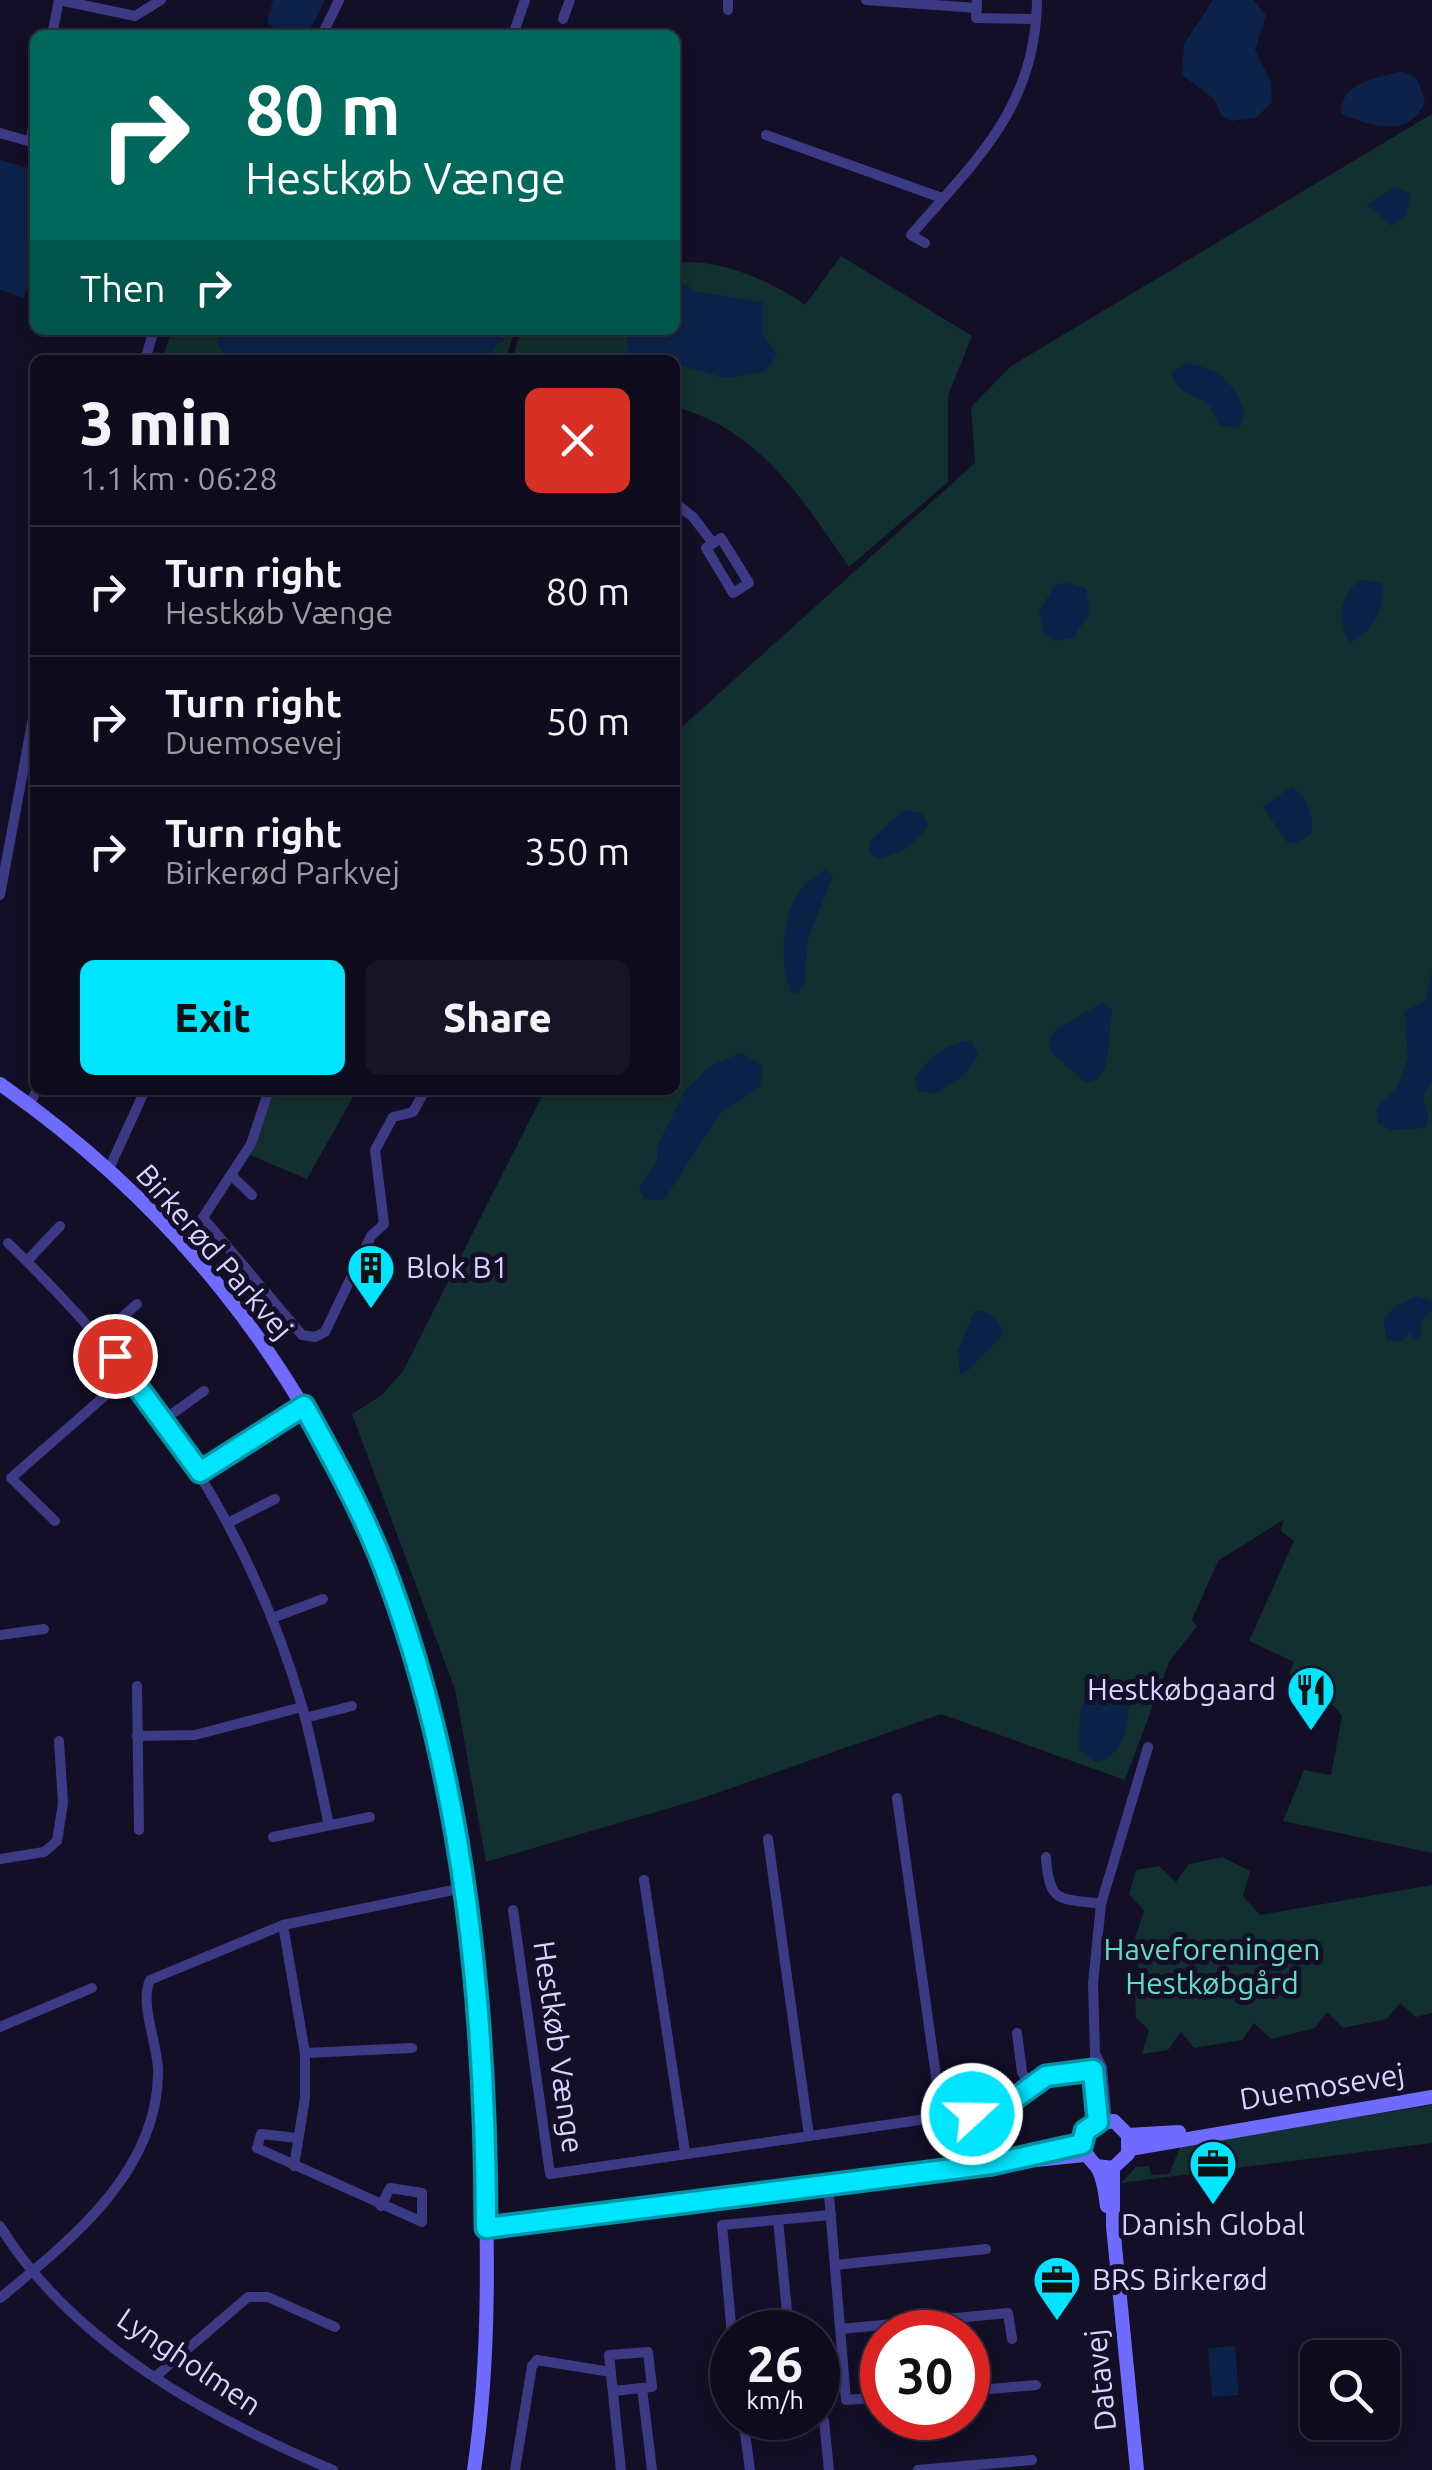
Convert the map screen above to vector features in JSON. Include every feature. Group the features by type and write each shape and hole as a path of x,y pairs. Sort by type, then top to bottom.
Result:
{"street":[{"path":"53,30 59,0 135,16 161,0"},
{"path":"324,30 339,0"},
{"path":"515,30 525,0"},
{"path":"563,20 570,0"},
{"path":"866,0 976,4 976,18 1036,18"},
{"path":"926,243 911,234 986,151 1010,116 1024,78 1036,0"},
{"path":"0,133 30,141"},
{"path":"766,136 942,198"},
{"path":"680,508 712,542"},
{"path":"721,538 749,583 733,594 706,548 712,542 721,538"},
{"path":"0,895 30,733"},
{"path":"0,810 14,818"},
{"name":"Birkerød Parkvej","path":"0,1084 108,1171 232,1305 304,1406 354,1496 407,1633 442,1765 463,1888 478,2017 486,2228 474,2470"},
{"path":"29,1104 34,1095"},
{"name":"Birkerød Parkvej","path":"108,1171 143,1095"},
{"path":"182,1248 251,1144 267,1095"},
{"path":"204,1219 302,1335 316,1337 325,1332 371,1236 384,1224 375,1150 394,1117 413,1112 422,1095"},
{"path":"232,1176 252,1195"},
{"path":"27,1262 60,1226"},
{"path":"8,1243 132,1373 200,1472 272,1618 304,1712 329,1825"},
{"path":"99,1338 137,1304"},
{"path":"55,1521 10,1478 132,1373"},
{"path":"164,1420 204,1390"},
{"path":"200,1472 304,1406"},
{"path":"228,1523 275,1499"},
{"path":"272,1618 323,1599"},
{"path":"0,1635 44,1629"},
{"path":"137,1686 139,1830"},
{"path":"138,1736 195,1735 352,1706"},
{"path":"0,1859 44,1852 57,1841 63,1802 60,1741"},
{"path":"1102,2121 1093,2070 1093,1984 1101,1904 1148,1746"},
{"path":"897,1798 942,2119"},
{"path":"274,1838 370,1817"},
{"path":"768,1839 809,2136"},
{"path":"1046,1858 1048,1888 1054,1894 1101,1904"},
{"path":"644,1880 685,2152"},
{"path":"0,2298 95,2213 140,2148 153,2114 159,2074 146,1996 150,1980 283,1925 463,1888"},
{"name":"Hestkøb Vænge","path":"513,1910 550,2174 1002,2108 1046,2076 1093,2070"},
{"path":"283,1925 305,2052 305,2098 294,2166"},
{"path":"0,2027 92,1988"},
{"path":"1017,2033 1022,2072 1030,2087"},
{"path":"305,2052 412,2048"},
{"path":"1096,2054 1102,2067 1102,2121"},
{"name":"Duemosevej","path":"1129,2142 1432,2097"},
{"path":"1102,2121 1120,2124 1129,2142 1113,2168 1096,2166 1083,2149 1085,2131 1102,2121"},
{"path":"298,2138 261,2134 258,2148 381,2206"},
{"path":"486,2228 1083,2149"},
{"name":"Datavej","path":"1096,2166 1113,2226"},
{"name":"Datavej","path":"1113,2168 1113,2226 1137,2470"},
{"path":"828,2183 839,2310"},
{"path":"730,2310 722,2225 831,2215"},
{"path":"778,2220 787,2310"},
{"name":"Lyngholmen","path":"0,2226 31,2272 155,2377 258,2439 333,2470"},
{"path":"835,2265 986,2249"},
{"path":"155,2377 248,2296 268,2297 334,2327"},
{"path":"860,2399 846,2400 840,2329 1008,2313 1012,2338"},
{"path":"613,2391 652,2387 648,2352 609,2355 621,2470"},
{"path":"515,2470 532,2366 537,2360 611,2372"},
{"path":"990,2388 1036,2385"},
{"path":"642,2388 652,2470"},
{"path":"746,2440 750,2470"},
{"path":"826,2440 828,2470"},
{"path":"918,2470 1032,2460"}],"green space":[{"path":"1432,114 1432,1853 1283,1821 1304,1770 1331,1775 1342,1716 1321,1690 1289,1674 1294,1662 1249,1641 1294,1541 1281,1531 1283,1520 1218,1561 1192,1620 1197,1626 1169,1662 1125,1780 941,1714 700,1799 486,1862 455,1689 352,1414 382,1395 403,1371 542,1095 680,1095 680,728 975,463 971,407 1011,366"},
{"path":"841,256 972,336 948,395 948,482 849,567 796,493 755,450 705,417 680,409 680,355 514,355 520,335 680,335 680,263 707,263 743,272 805,305"},
{"path":"170,335 513,335 507,355 164,355"},
{"path":"273,1095 354,1095 307,1179 250,1155"},
{"name":"Haveforeningen Hestkøbgård","path":"1222,1857 1250,1871 1243,1896 1260,1915 1432,1885 1432,2013 1416,2017 1400,2003 1387,2019 1343,2028 1327,2012 1315,2028 1271,2039 1254,2023 1242,2040 1194,2048 1181,2032 1168,2050 1142,2054 1149,2030 1136,2018 1135,1992 1142,1973 1130,1954 1144,1911 1129,1894 1136,1870 1159,1866 1176,1882 1189,1864"},
{"path":"1432,2105 1432,2143 1121,2183 1136,2167 1149,2166 1151,2175 1169,2174 1181,2145"}],"water":[{"path":"273,0 325,0 310,30 276,30 267,22"},
{"path":"1213,0 1253,0 1266,15 1255,50 1271,82 1272,102 1256,118 1231,121 1222,116 1213,98 1182,75 1184,44"},
{"path":"1402,71 1417,79 1425,101 1410,121 1378,126 1341,114 1342,103 1353,88"},
{"path":"0,160 29,168 30,283 24,298 0,290"},
{"path":"1395,187 1411,194 1406,216 1391,226 1367,205"},
{"path":"680,281 697,292 763,302 763,333 777,355 765,371 726,378 680,365 680,355 628,353 627,335 680,335"},
{"path":"220,335 498,335 505,340 496,345 491,355 227,355 217,344"},
{"path":"1185,363 1215,372 1235,391 1245,411 1239,428 1219,425 1210,406 1178,386 1172,373"},
{"path":"1364,580 1382,583 1383,600 1370,626 1350,642 1342,626 1342,606 1350,590"},
{"path":"1065,582 1086,588 1090,613 1073,638 1056,641 1044,634 1039,611 1054,587"},
{"path":"1291,787 1306,802 1312,822 1310,835 1296,844 1287,842 1263,807"},
{"path":"904,810 922,813 928,825 906,848 876,859 869,852 871,840"},
{"path":"826,869 833,876 808,939 804,985 796,994 791,992 784,958 786,923 800,892"},
{"path":"1432,971 1432,1082 1423,1095 1427,1123 1425,1128 1392,1130 1378,1124 1376,1109 1398,1085 1408,1058 1404,1012 1425,1001"},
{"path":"1104,1002 1112,1011 1107,1063 1097,1080 1086,1083 1051,1052 1048,1040 1058,1028"},
{"path":"971,1041 978,1055 964,1075 935,1094 918,1091 915,1079 925,1065 947,1048"},
{"path":"741,1053 762,1065 761,1086 720,1114 664,1200 645,1199 639,1189 657,1160 658,1144 685,1091 710,1066"},
{"path":"1417,1296 1432,1301 1432,1310 1420,1323 1421,1338 1414,1340 1408,1332 1403,1342 1386,1340 1384,1320 1394,1307"},
{"path":"975,1310 993,1317 1004,1334 968,1371 960,1374 958,1351"},
{"path":"1103,1677 1130,1694 1119,1746 1105,1759 1095,1762 1079,1750 1080,1713 1088,1684"},
{"path":"1235,2346 1239,2395 1212,2397 1208,2348"}],"place":[{"name":"Blok B1","path":"371,1310"},
{"name":"Hestkøbgaard","path":"1311,1732"},
{"name":"Danish Global","path":"1213,2206"},
{"name":"BRS Birkerød","path":"1057,2322"}],"route":[{"path":"115,1356 132,1373 200,1472 304,1406 366,1524 390,1581 418,1668 442,1765 460,1863 478,2017 486,2228 992,2164 1082,2144 1085,2131 1098,2122 1093,2070 1046,2076 1002,2108 972,2114"}]}
